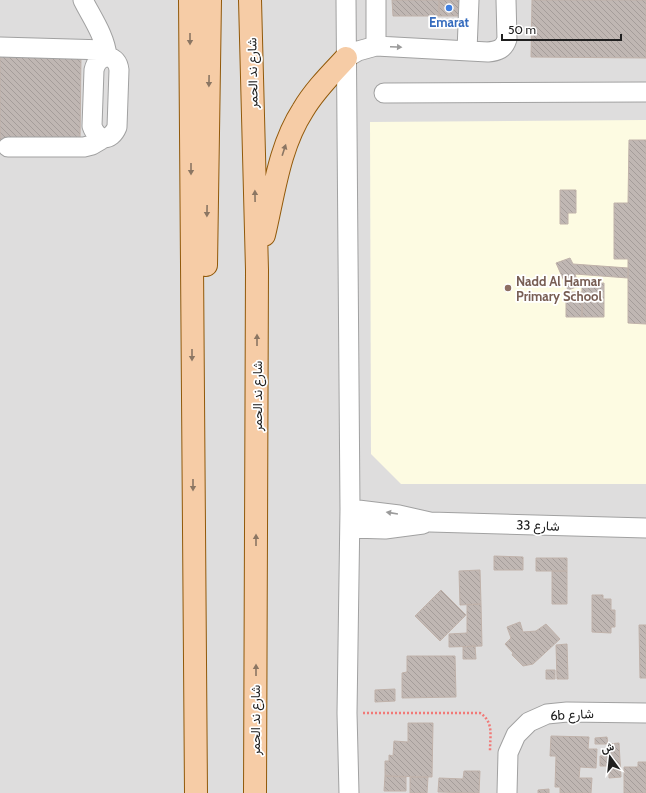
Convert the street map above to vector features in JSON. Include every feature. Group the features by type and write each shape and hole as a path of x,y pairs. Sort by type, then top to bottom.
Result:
{"main road":[{"path":"190,0 196,793"},
{"path":"192,334 203,296 206,265 210,0"},
{"name":"شارع ند الحمر","path":"250,0 257,270 255,793"},
{"path":"257,270 281,159 294,124 303,108 314,94 346,58"}],"street":[{"path":"8,147 84,147 92,145 104,138 110,137 115,133 117,127 120,70 118,63 107,53 100,32 83,0"},
{"path":"346,0 350,509 347,713 349,793"},
{"path":"376,0 376,46"},
{"path":"469,0 472,51"},
{"path":"472,51 491,41 497,31 499,19 499,0"},
{"path":"346,58 358,51 376,46 488,52 498,50 505,44 507,39 506,0"},
{"path":"0,47 107,53"},
{"path":"104,138 98,136 94,132 92,126 94,70 96,63 107,53"},
{"path":"384,93 646,92"},
{"name":"شارع 33","path":"350,509 399,514 430,522 646,528"},
{"name":"شارع 33","path":"350,528 385,529 408,527 430,522"},
{"name":"6b شارع","path":"507,793 508,753 516,735 529,722 547,714 567,712 646,713"}],"path":[{"path":"347,713 480,713 486,717 490,725 490,756"}],"shaded area":[{"path":"0,0 646,0 646,793 0,793"},
{"name":"Nadd Al Hamar Primary School","path":"646,120 646,484 401,484 371,454 370,122"}],"building":[{"path":"392,0 439,0 439,16 393,16"},
{"name":"Emarat","path":"439,0 459,0 459,16 439,16"},
{"path":"532,0 646,0 646,58 531,57"},
{"path":"0,54 81,55 80,143 0,142"},
{"path":"629,140 646,140 646,324 628,323 628,259 614,259 614,203 628,203"},
{"path":"560,190 576,190 576,213 568,213 568,224 560,224"},
{"path":"570,258 573,264 628,268 628,278 575,274 579,286 568,290 556,263"},
{"path":"604,283 604,317 582,317 582,284"},
{"path":"566,292 582,292 582,317 566,317"},
{"path":"494,556 523,557 523,570 494,570"},
{"path":"536,558 567,558 567,571 536,571"},
{"path":"480,570 481,604 460,605 459,571"},
{"path":"552,571 567,571 567,604 552,604"},
{"path":"441,590 466,615 440,641 415,616"},
{"path":"592,595 603,595 603,599 611,599 611,610 615,610 615,627 611,627 611,633 592,632"},
{"path":"481,604 482,646 449,647 449,634 467,633 467,605"},
{"path":"520,622 523,632 536,631 546,624 560,639 533,664 523,666 512,655 513,653 505,644 511,638 507,627"},
{"path":"639,625 646,625 646,678 640,678"},
{"path":"567,644 568,679 557,679 556,645"},
{"path":"475,646 476,659 463,659 463,647"},
{"path":"407,656 455,656 456,697 402,698 402,673 407,672"},
{"path":"546,670 555,670 555,679 546,679"},
{"path":"395,689 395,701 375,702 375,690"},
{"path":"408,723 433,723 432,777 385,776 385,761 389,761 389,755 393,756 394,741 408,742"},
{"path":"551,736 589,737 588,749 597,749 596,768 580,767 579,778 592,778 591,793 560,793 560,787 555,787 556,756 550,756"},
{"path":"607,737 608,744 595,744 595,738"},
{"path":"619,743 621,777 609,778 608,744"},
{"path":"608,755 609,766 600,766 600,756"},
{"path":"638,762 646,762 646,793 624,793 624,767 638,767"},
{"path":"464,771 480,771 479,793 438,792 439,778 463,779"},
{"path":"385,776 406,777 406,791 384,791"},
{"path":"410,777 428,777 427,793 410,793"},
{"path":"549,789 549,793 538,793 538,790"}],"place":[{"name":"Emarat","path":"449,8"},
{"name":"Nadd Al Hamar Primary School","path":"508,288"}]}
